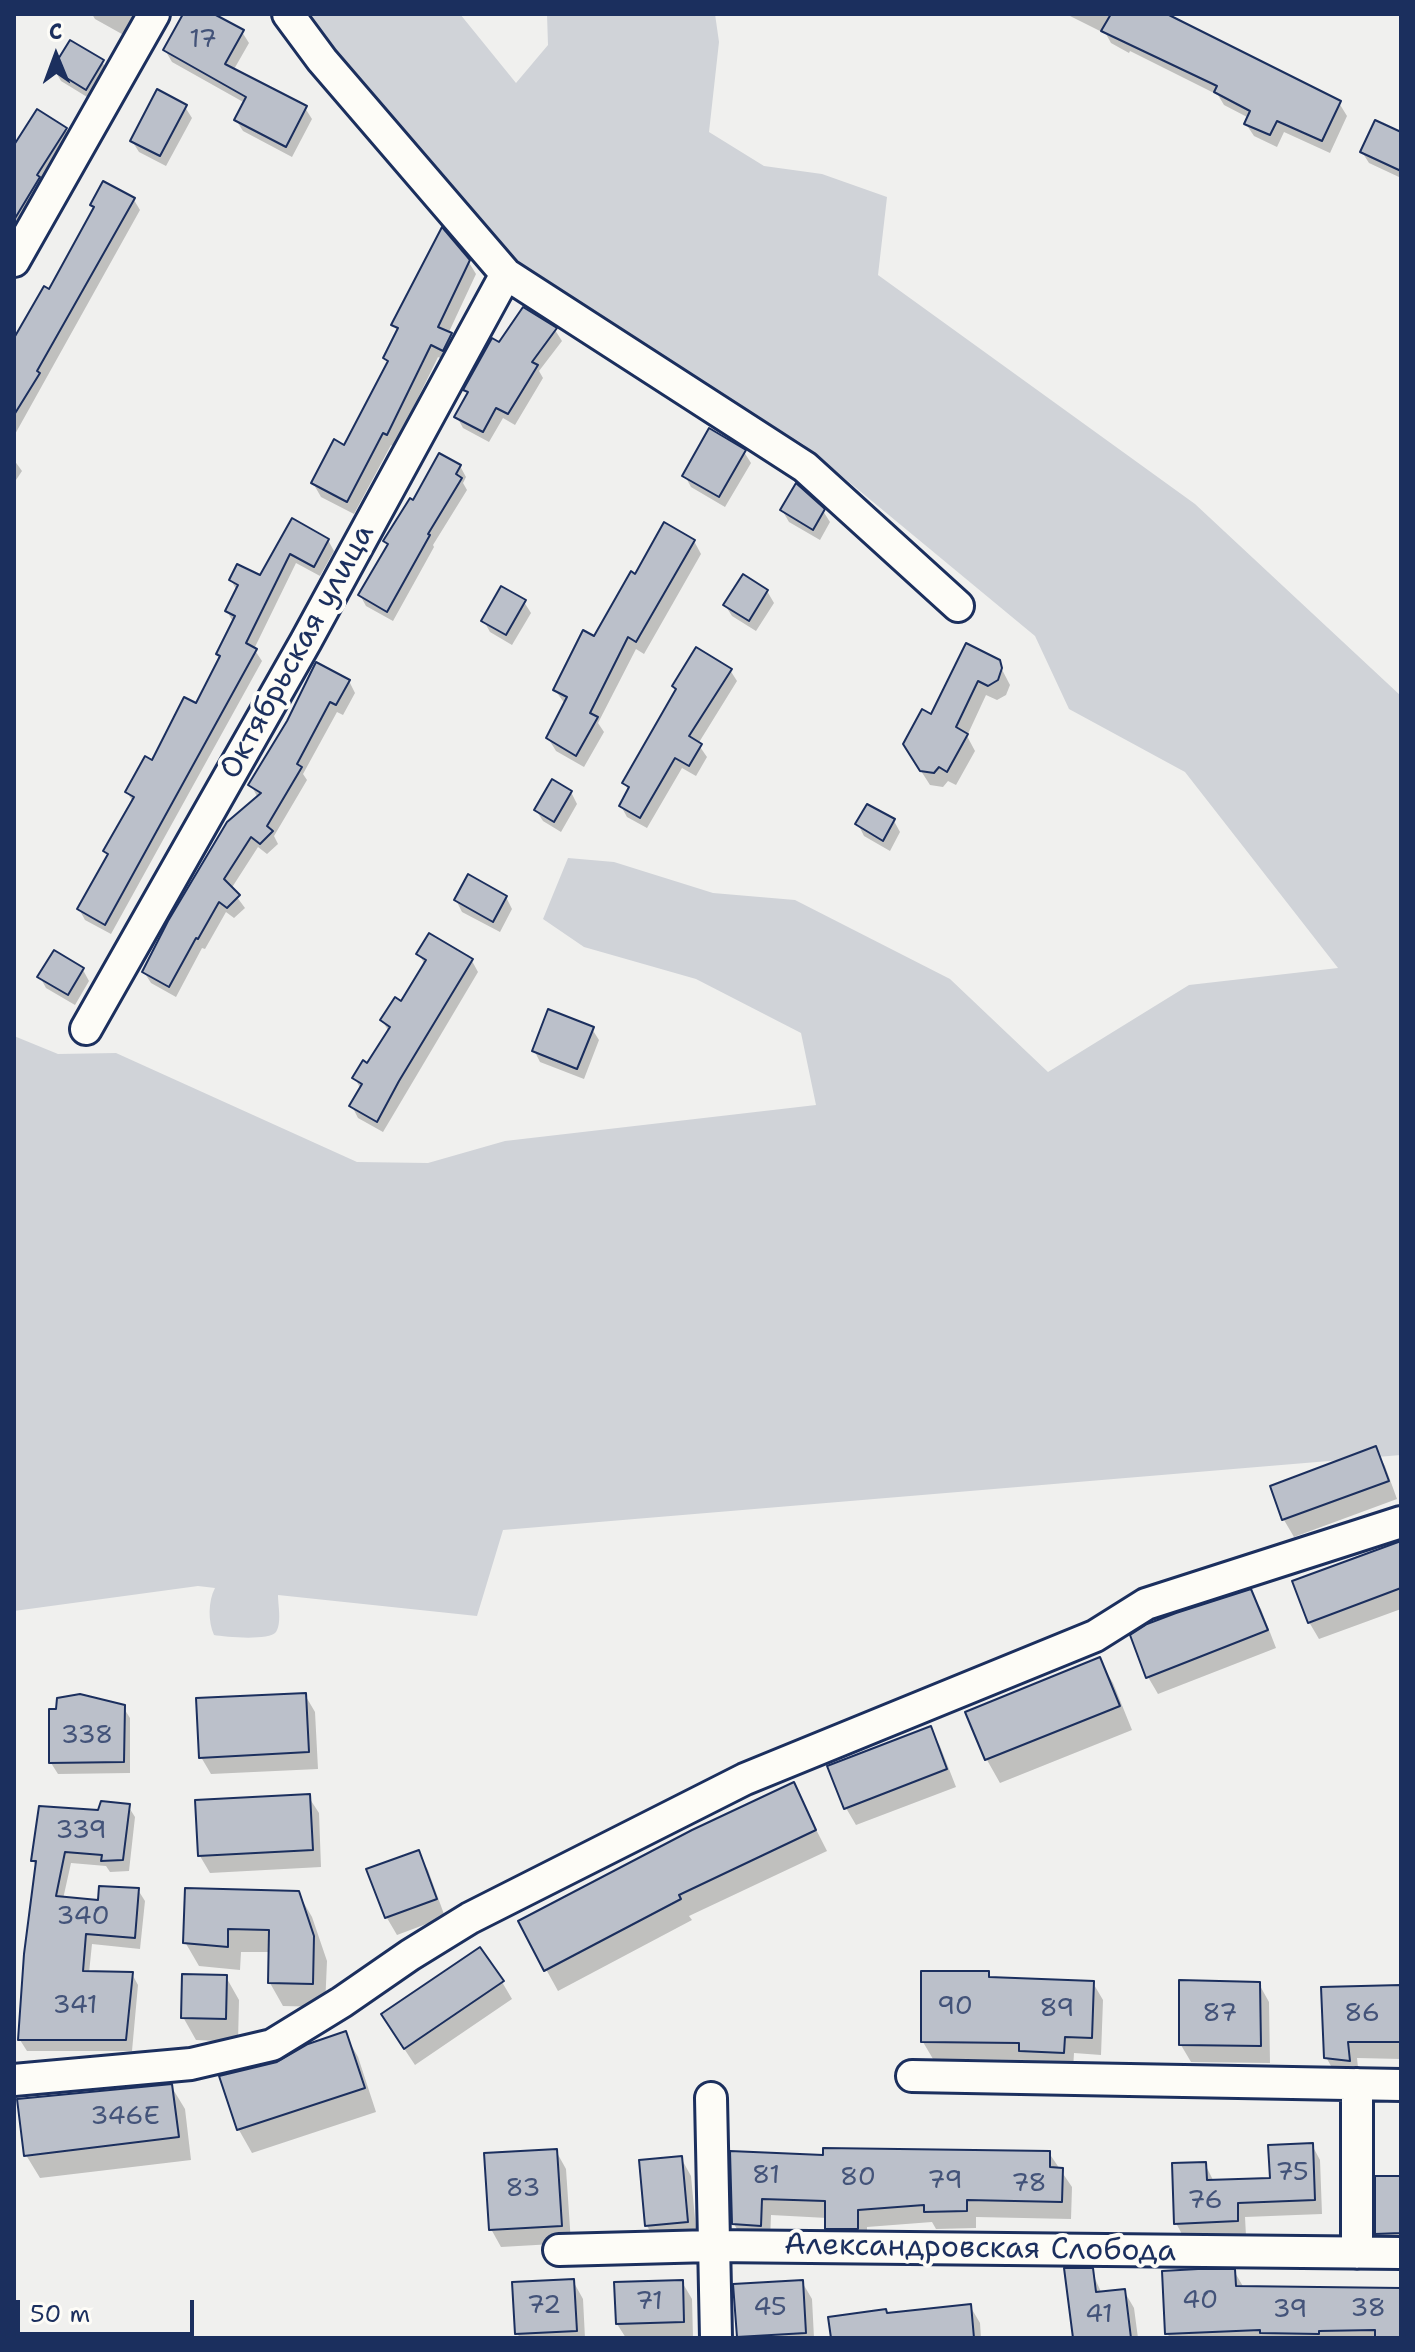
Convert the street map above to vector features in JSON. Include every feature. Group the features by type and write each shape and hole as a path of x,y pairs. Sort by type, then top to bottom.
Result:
{"street":[{"path":"14,261 154,14"},
{"path":"288,14 322,60 506,274 805,467 958,606"},
{"name":"Октябрьская улица","path":"86,1029 306,641 506,274"},
{"path":"14,2080 191,2064 272,2045 470,1918 745,1779 1095,1636 1146,1604 1401,1522"},
{"path":"912,2076 1401,2085"},
{"path":"1357,2084 1357,2253"},
{"path":"711,2098 716,2338"},
{"name":"Александровская Слобода","path":"559,2250 712,2246 1401,2253"}],"shaded area":[{"path":"310,14 460,14 516,83 548,45 547,14 715,14 719,42 709,132 764,166 822,174 887,197 878,275 1195,504 1401,696 1401,1455 503,1530 477,1616 278,1595 278,1628 272,1635 220,1636 214,1635 210,1618 215,1588 198,1586 14,1611 14,1036 58,1054 116,1053 357,1162 428,1163 505,1141 816,1105 801,1033 696,979 584,947 543,919 568,858 614,862 713,893 795,900 950,979 1048,1072 1189,985 1338,968 1185,772 1069,709 1035,636 803,444 510,264 336,58"}],"building":[{"path":"183,14 214,14 244,30 225,64 307,106 286,147 234,120 246,97 163,50"},
{"path":"1111,14 1167,14 1341,101 1322,141 1277,121 1270,135 1244,124 1250,111 1214,92 1217,86 1101,31"},
{"path":"70,40 104,60 86,90 52,69"},
{"path":"157,89 187,105 160,156 130,141"},
{"path":"37,109 67,128 37,175 40,177 14,220 14,145"},
{"path":"1375,120 1401,132 1401,171 1360,152"},
{"path":"103,181 135,198 14,415 14,338 44,286 49,289 94,207 90,205"},
{"path":"442,227 470,260 438,327 452,333 443,351 431,345 387,435 383,433 347,502 311,483 334,439 344,445 388,361 383,358 398,328 391,325"},
{"path":"523,307 557,328 532,362 538,365 508,414 496,408 483,432 454,417 468,392 463,390 492,338 499,342"},
{"path":"709,428 746,450 719,497 682,476"},
{"path":"439,453 461,465 456,474 462,478 387,612 358,595 388,544 383,541 410,498 413,500"},
{"path":"796,483 825,509 813,530 780,510"},
{"path":"292,518 329,539 314,567 290,554 246,643 257,649 105,925 77,909 108,854 103,851 134,797 125,792 145,756 152,760 184,697 196,703 220,656 216,654 235,616 225,611 238,585 229,580 237,564 260,575"},
{"path":"664,522 695,540 636,642 628,637 590,713 598,717 576,756 546,738 567,697 553,690 583,630 594,636 631,571 635,574"},
{"path":"743,574 768,590 749,621 723,605"},
{"path":"501,586 526,600 506,635 481,621"},
{"path":"966,643 1000,660 1002,668 998,680 988,686 978,681 956,727 968,734 947,772 939,767 934,773 920,771 903,744 922,709 931,714"},
{"path":"696,647 732,669 689,736 702,744 689,766 675,758 640,818 619,806 629,787 622,783 676,689 672,686"},
{"path":"316,662 350,680 336,705 330,702 297,764 302,767 267,826 273,831 260,844 251,837 224,879 240,895 227,908 219,902 169,987 142,972 168,921 227,822 261,793 248,785 287,721"},
{"path":"552,779 572,791 554,822 534,810"},
{"path":"867,804 895,819 883,841 855,824"},
{"path":"468,874 507,896 493,922 454,900"},
{"path":"429,933 473,959 377,1122 349,1106 362,1084 352,1078 363,1060 367,1063 390,1027 380,1020 395,997 401,1001 426,960 416,954"},
{"path":"54,950 84,968 68,995 37,977"},
{"path":"548,1009 594,1027 577,1069 532,1051"},
{"path":"1376,1446 1389,1481 1282,1520 1270,1486"},
{"path":"1401,1541 1401,1588 1308,1623 1292,1581"},
{"path":"1251,1589 1268,1630 1146,1678 1130,1635 1147,1624"},
{"path":"1100,1657 1120,1706 985,1760 965,1712"},
{"path":"306,1693 309,1752 199,1758 196,1698"},
{"path":"80,1694 125,1705 124,1762 49,1763 49,1709 56,1709 57,1698"},
{"path":"931,1726 947,1769 844,1809 827,1766"},
{"path":"794,1782 816,1830 679,1895 681,1899 544,1971 518,1921 692,1830"},
{"path":"310,1794 313,1850 198,1856 195,1800"},
{"path":"101,1801 130,1804 123,1860 101,1861 102,1855 65,1852 56,1896 98,1900 99,1886 139,1888 135,1938 86,1934 83,1971 133,1972 126,2040 18,2040 24,1954 36,1861 31,1861 39,1806 98,1810"},
{"path":"419,1850 437,1899 385,1918 366,1869"},
{"path":"185,1888 299,1891 314,1936 313,1984 268,1983 269,1930 228,1929 228,1947 183,1943"},
{"path":"480,1947 504,1981 404,2049 381,2014"},
{"path":"921,1971 989,1971 989,1977 1094,1981 1092,2038 1065,2037 1064,2053 1019,2051 1019,2043 921,2042"},
{"path":"182,1974 227,1975 226,2019 181,2018"},
{"path":"1179,1980 1260,1982 1261,2046 1179,2045"},
{"path":"1401,1985 1401,2042 1348,2042 1350,2061 1324,2058 1321,1987"},
{"path":"346,2031 365,2088 237,2130 219,2076 277,2062 308,2044"},
{"path":"172,2084 179,2137 24,2156 17,2099"},
{"path":"1313,2143 1315,2200 1238,2203 1238,2221 1174,2224 1172,2163 1206,2162 1207,2180 1270,2178 1268,2145"},
{"path":"823,2148 1050,2151 1050,2167 1063,2168 1062,2202 967,2200 967,2211 924,2212 924,2205 858,2210 858,2229 825,2229 825,2201 762,2199 761,2226 732,2224 730,2151 823,2155"},
{"path":"557,2149 562,2226 489,2230 484,2153"},
{"path":"682,2156 688,2222 645,2226 639,2160"},
{"path":"1375,2176 1401,2176 1401,2233 1375,2234"},
{"path":"1064,2268 1093,2268 1096,2292 1125,2289 1131,2338 1073,2338"},
{"path":"1235,2269 1236,2286 1401,2288 1401,2338 1375,2338 1375,2330 1319,2331 1319,2334 1260,2333 1260,2330 1165,2334 1162,2271"},
{"path":"574,2279 577,2331 515,2334 512,2282"},
{"path":"683,2280 684,2322 616,2324 614,2282"},
{"path":"803,2280 806,2333 737,2337 733,2284"},
{"path":"971,2304 974,2338 831,2338 828,2317 886,2309 887,2313"}]}
